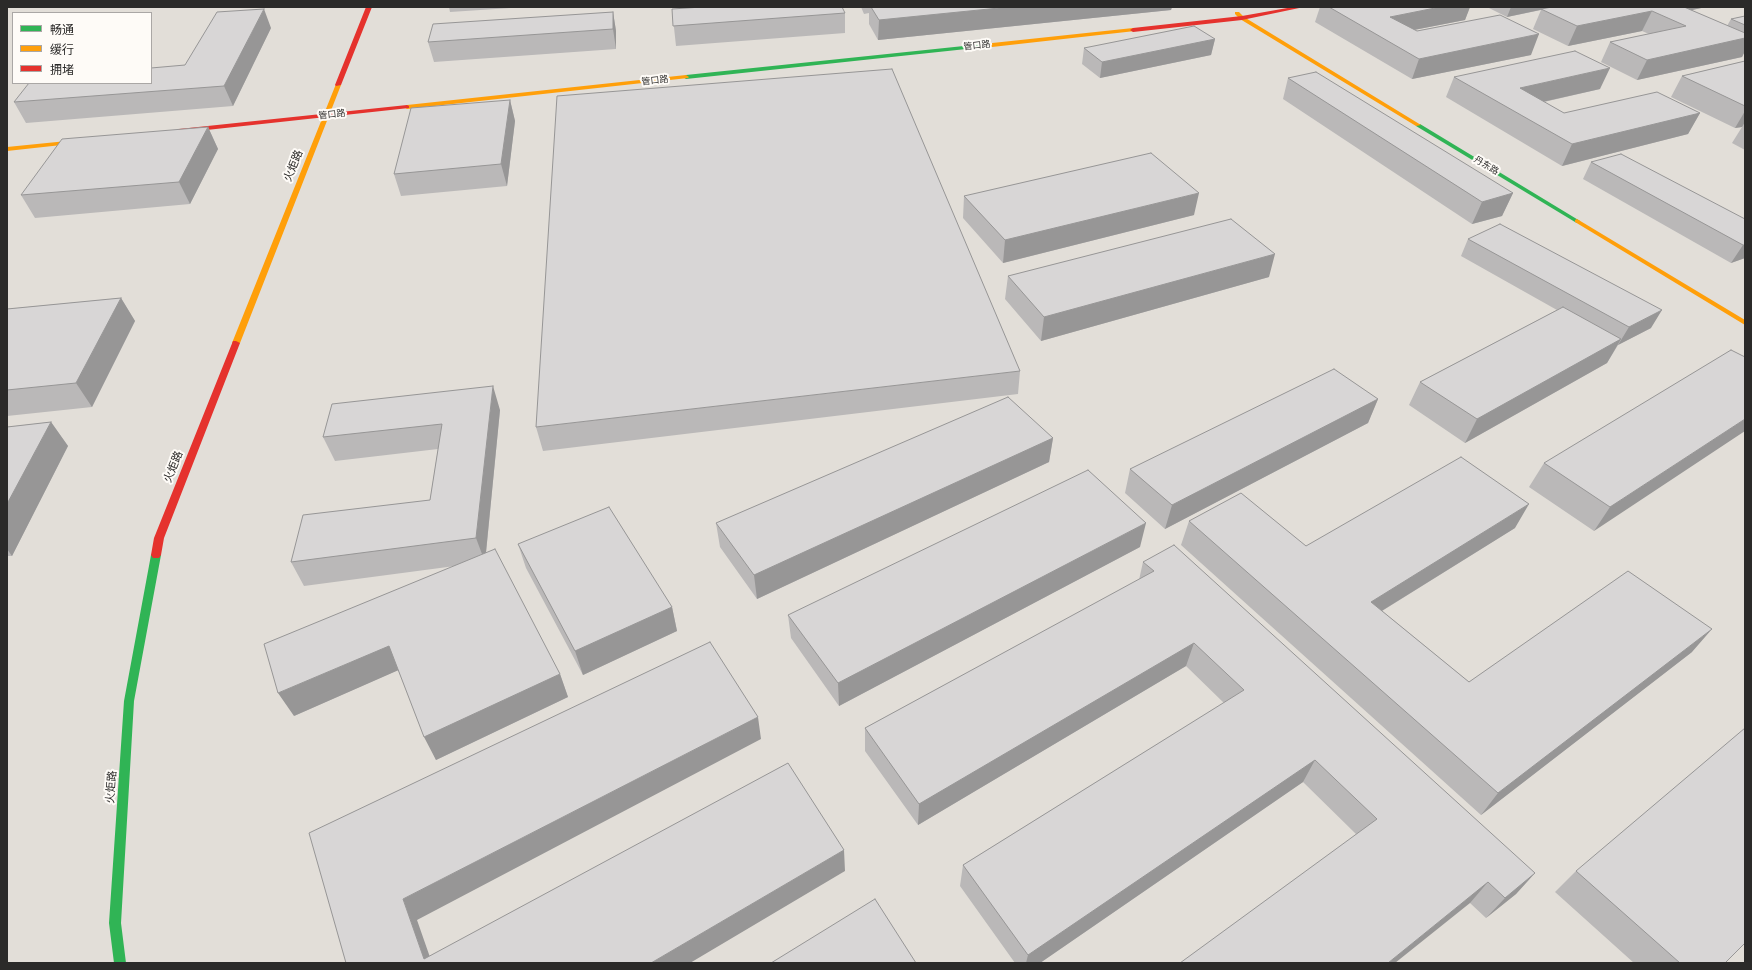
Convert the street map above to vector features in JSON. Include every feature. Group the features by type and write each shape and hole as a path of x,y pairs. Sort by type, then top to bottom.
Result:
{"main road":[{"name":"火炬路","path":"120,963 115,923 129,701 159,538 370,7"},
{"name":"丹东路","path":"1230,7 1242,18 1745,323"},
{"name":"管口路","path":"171,132 1242,18 1301,7"},
{"path":"7,150 93,140"}],"shaded area":[{"path":"7,7 1745,7 1745,963 7,963"}],"building":[{"path":"702,7 842,7 845,13 673,26 672,9"},
{"path":"871,7 1009,7 879,20"},
{"path":"1329,7 1440,7 1390,17 1417,31 1500,15 1539,34 1419,59"},
{"path":"1552,7 1684,7 1745,33 1745,38 1647,60 1610,42 1686,26 1652,11 1577,26 1541,9"},
{"path":"264,9 224,86 14,102 28,84 152,84 152,68 185,65 217,12"},
{"path":"613,12 613,29 428,42 433,24"},
{"path":"1745,16 1745,25 1731,19"},
{"path":"1194,26 1215,39 1102,62 1084,48"},
{"path":"1575,51 1610,68 1520,88 1564,113 1657,92 1700,113 1572,144 1454,77"},
{"path":"1745,61 1745,106 1682,76"},
{"path":"892,69 1020,371 536,427 557,96"},
{"path":"1316,72 1513,193 1482,202 1288,78"},
{"path":"510,100 501,164 394,174 411,108"},
{"path":"208,127 179,182 21,195 62,139"},
{"path":"1151,153 1199,193 1005,240 964,196"},
{"path":"1621,154 1745,219 1745,245 1591,162"},
{"path":"1231,219 1275,254 1044,317 1008,276"},
{"path":"1500,224 1662,310 1629,327 1468,239"},
{"path":"121,298 76,383 7,390 7,309"},
{"path":"1563,307 1621,339 1477,419 1420,382"},
{"path":"1731,350 1745,357 1745,419 1610,507 1544,463"},
{"path":"1334,369 1378,399 1172,505 1130,469"},
{"path":"493,386 476,538 291,562 303,515 430,500 442,424 323,437 332,404"},
{"path":"1008,397 1053,438 754,575 716,523"},
{"path":"51,422 7,504 7,427"},
{"path":"1461,457 1529,504 1371,602 1469,682 1628,571 1712,629 1498,793 1189,521 1241,493 1306,546"},
{"path":"1088,470 1146,523 838,683 788,615"},
{"path":"609,507 672,607 575,651 518,544"},
{"path":"1174,545 1535,873 1505,898 1488,882 1388,963 1180,963 1377,819 1315,760 1028,955 963,865 1244,690 1194,643 919,804 865,728 1154,571 1143,562"},
{"path":"495,549 560,674 424,737 389,646 278,693 264,644"},
{"path":"710,642 758,717 403,899 424,959 788,763 844,850 651,963 346,963 309,833"},
{"path":"1745,728 1745,943 1725,963 1680,963 1576,871"},
{"path":"875,899 916,963 771,963"}],"traffic: fast":[{"path":"686,77 983,46"},
{"path":"1418,125 1577,221"},
{"path":"120,963 115,923 129,701 156,555"}],"traffic: slow":[{"path":"1237,13 1242,18 1418,125"},
{"path":"983,46 1133,30"},
{"path":"407,107 686,77"},
{"path":"236,343 338,85"},
{"path":"7,149 87,141"},
{"path":"1577,221 1745,323"}],"traffic: jam":[{"path":"338,85 369,7"},
{"path":"1133,30 1242,18 1301,7"},
{"path":"179,131 407,107"},
{"path":"156,555 159,538 236,343"}]}
